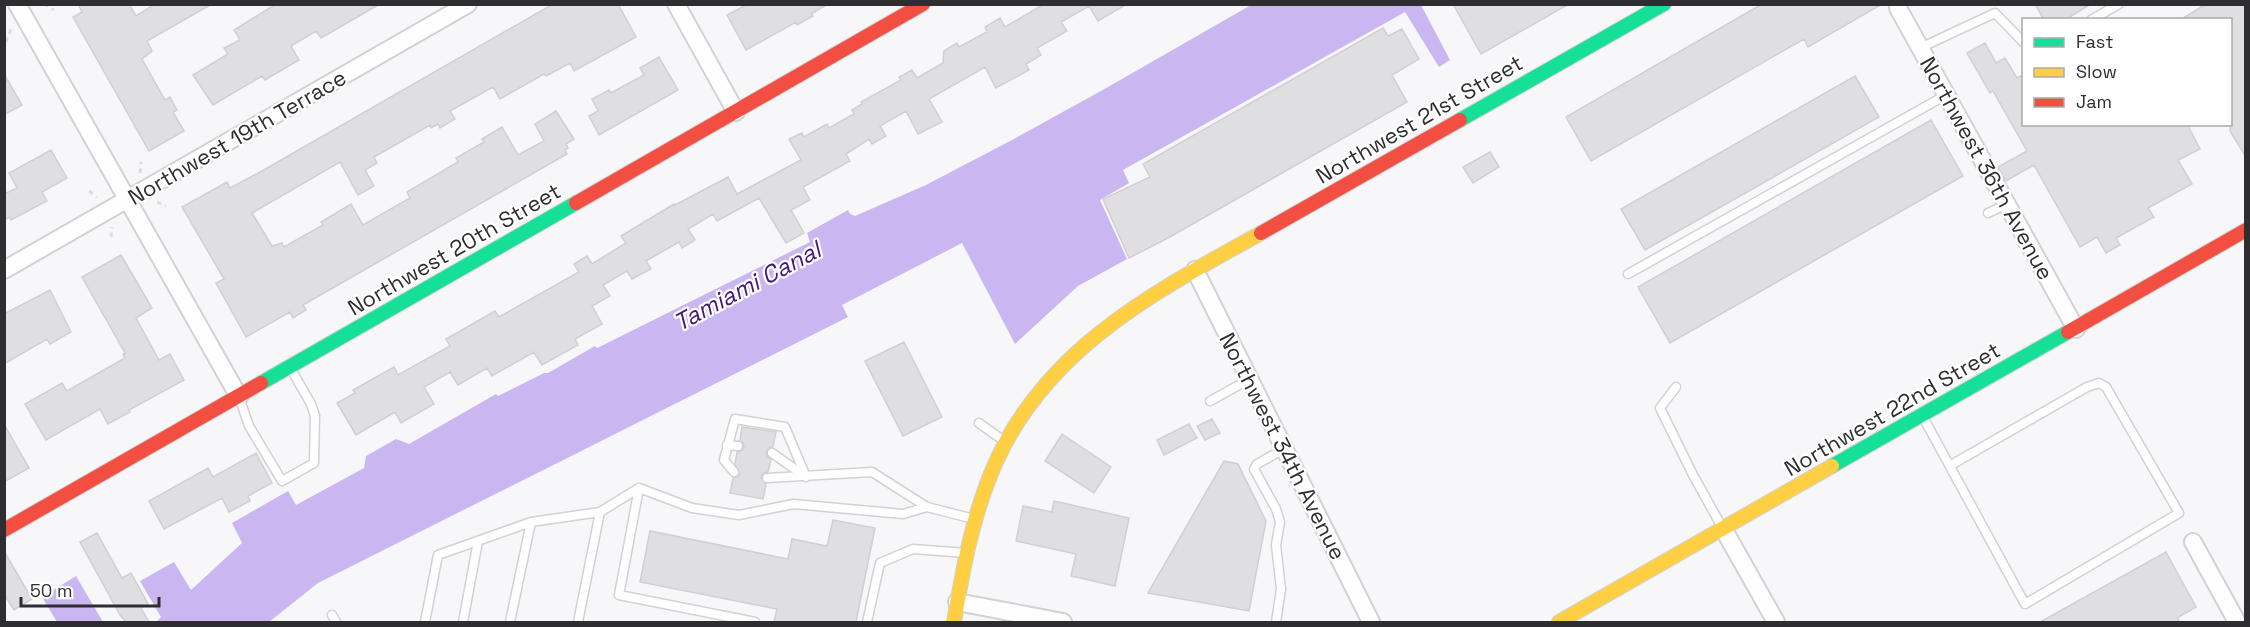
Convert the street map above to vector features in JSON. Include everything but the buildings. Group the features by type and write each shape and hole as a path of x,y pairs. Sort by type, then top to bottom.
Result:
{"street":[{"path":"4,8 11,4"},
{"path":"17,4 239,397"},
{"name":"Northwest 19th Terrace","path":"4,270 468,4"},
{"path":"675,4 736,112"},
{"name":"Northwest 20th Street","path":"4,530 924,4"},
{"name":"Northwest 21st Street","path":"954,622 975,519 987,481 1004,441 1042,388 1069,358 1124,314 1195,270 1664,4"},
{"name":"Northwest 36th Avenue","path":"1898,8 2076,329"},
{"name":"Northwest 22nd Street","path":"1559,622 1724,530 2246,230"},
{"name":"Northwest 34th Avenue","path":"1195,270 1371,622"},
{"path":"1724,530 1776,622"},
{"path":"2193,542 2237,622"},
{"path":"957,602 1063,622"}],"lane":[{"path":"2094,18 2119,4"},
{"path":"1920,48 1995,13 2022,41"},
{"path":"1628,274 1946,95"},
{"path":"1988,213 2007,204"},
{"path":"239,397 249,426 282,481 314,463 315,416 311,404 290,367"},
{"path":"1210,401 1250,380"},
{"path":"1923,416 2025,603 2179,513 2106,387 2099,383 2087,387 1951,465"},
{"path":"1677,387 1660,408 1693,475 1724,530"},
{"path":"734,472 724,460 735,419 785,427 806,477"},
{"path":"979,423 1004,441"},
{"path":"727,445 738,446"},
{"path":"1276,622 1281,589 1276,545 1280,522 1276,509 1254,469 1257,464 1284,449"},
{"path":"772,453 806,477"},
{"path":"767,478 872,472 927,507 975,519"},
{"path":"639,488 692,508 739,514 794,504 903,514 927,507"},
{"path":"425,622 438,555 531,522 600,512 639,488"},
{"path":"639,488 619,596 755,622"},
{"path":"578,622 600,512"},
{"path":"510,622 531,522"},
{"path":"463,622 478,541"},
{"path":"867,622 880,562 913,549 967,553"}],"path":[{"path":"44,4 54,10"},
{"path":"6,42 11,28"}],"water":[{"name":"Tamiami Canal","path":"1251,5 1421,5 1450,60 1439,67 1405,12 1123,170 1129,183 1100,200 1127,259 1078,286 1015,344 962,243 842,305 848,317 318,583 269,622 156,622 161,617 140,581 174,562 191,590 242,543 232,523 288,491 296,505 364,468 366,456 396,439 409,444 496,394 498,396 548,373 595,346 597,348 810,242 807,233 848,210 855,216 926,185 1101,91"},
{"path":"76,576 103,622 57,622 42,597"}],"traffic: fast":[{"path":"1460,120 1664,4"},
{"path":"261,383 576,203"},
{"path":"1832,466 2068,332"}],"traffic: slow":[{"path":"954,622 970,542 987,483 1017,423 1044,387 1074,355 1144,301 1261,233"},
{"path":"1559,622 1832,466"}],"traffic: jam":[{"path":"576,203 923,4"},
{"path":"1261,233 1460,120"},
{"path":"2068,332 2246,230"},
{"path":"4,530 261,383"}]}
